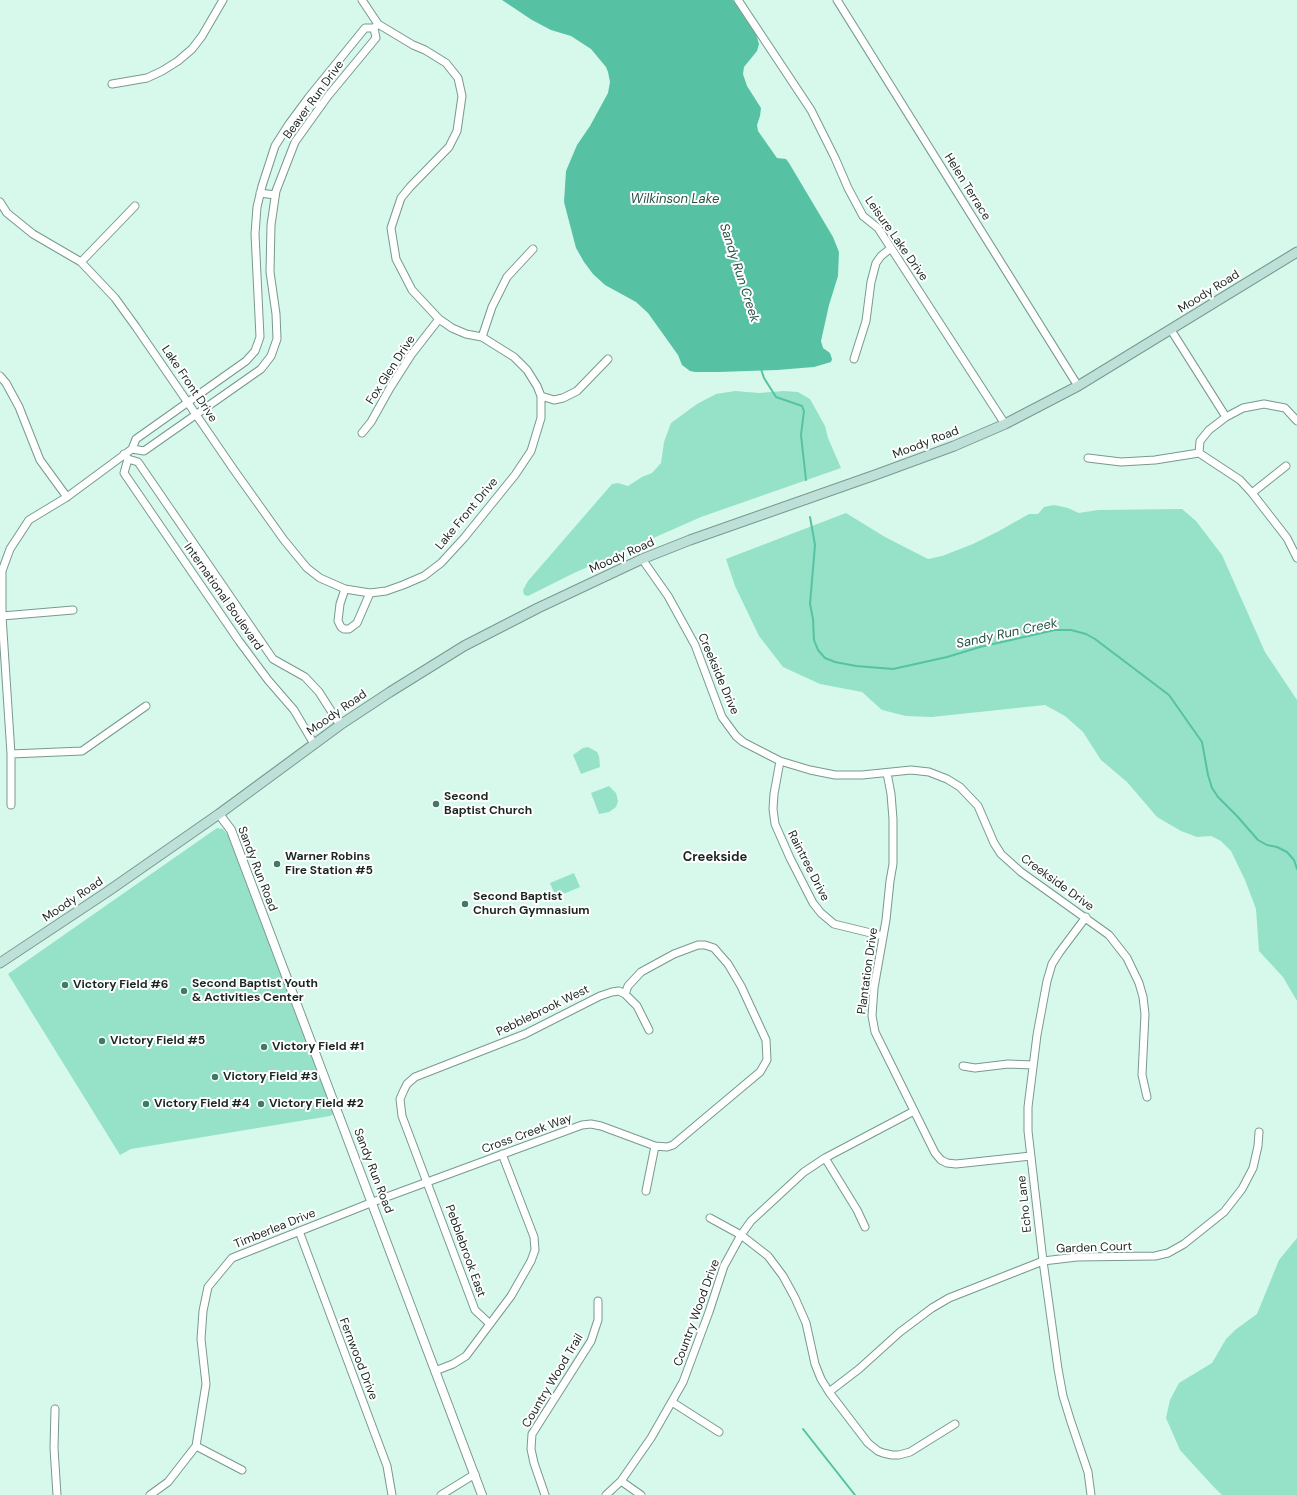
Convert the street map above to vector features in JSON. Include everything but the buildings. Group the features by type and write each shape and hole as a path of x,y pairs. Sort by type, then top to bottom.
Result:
{"main road":[{"name":"Moody Road","path":"0,963 108,892 219,814 340,725 464,646 538,608 642,559 690,540 921,458 1005,424 1078,386 1297,252"}],"street":[{"path":"112,84 147,78 162,72 178,61 192,49 202,36 223,0"},
{"name":"Lake Front Drive","path":"0,202 7,213 33,234 81,262 115,298 284,540 307,568 320,578 345,589 370,593 386,591 424,576 441,563 464,538 514,475 530,451 541,418 541,396 537,386 527,370 514,357 482,337 466,334 452,328 439,319 412,290 396,259 391,228 401,198 449,147 457,131 461,102 460,90 458,78 446,63 425,50 376,26 362,0"},
{"name":"Leisure Lake Drive","path":"738,0 811,110 863,216 878,228 892,248 1005,424"},
{"name":"Helen Terrace","path":"837,0 1078,386"},
{"name":"Beaver Run Drive","path":"376,26 376,38 321,106 295,142 276,190 271,225 270,272 276,314 277,339 271,356 261,369 144,451 132,449 136,439 246,361 255,351 260,337 255,234 257,207 275,146 309,97 366,28 376,26"},
{"path":"309,97 321,106"},
{"path":"260,193 275,195"},
{"path":"81,262 135,206"},
{"path":"854,359 866,321 871,282 876,263 881,256 892,248"},
{"path":"482,337 492,307 507,277 533,249"},
{"name":"Fox Glen Drive","path":"362,433 371,422 411,355 439,319"},
{"path":"1171,330 1226,417"},
{"path":"541,396 554,400 563,398 577,391 608,359"},
{"path":"0,376 6,383 19,407 40,460 67,497"},
{"path":"1199,454 1200,441 1209,430 1226,417 1243,408 1264,404 1285,408 1297,420"},
{"path":"11,805 11,754 2,616 2,571 10,549 29,520 67,497 126,456 132,449"},
{"path":"1088,458 1121,462 1155,460 1199,454 1234,476 1252,493 1287,538 1297,558"},
{"name":"International Boulevard","path":"314,744 294,710 268,680 238,641 124,472 126,456 138,462 273,659 305,677 319,692 340,725"},
{"path":"1252,493 1286,466"},
{"name":"Creekside Drive","path":"642,559 668,596 695,645 722,717 736,736 743,742 780,762 835,775 862,775 911,770 929,772 947,779 960,786 978,806 994,843 1001,854 1021,872 1086,917 1109,935 1127,958 1139,983 1143,997 1145,1014 1142,1075 1147,1097"},
{"path":"345,589 340,604 338,621 344,629 349,629 357,623 370,593"},
{"path":"2,616 73,610"},
{"path":"11,754 82,750 146,706"},
{"name":"Raintree Drive","path":"780,762 774,794 773,809 775,824 790,858 813,902 821,913 834,924 883,936"},
{"name":"Plantation Drive","path":"887,772 892,800 894,851 886,920 874,988 872,1024 934,1153 940,1160 947,1163 956,1164 1031,1156"},
{"name":"Sandy Run Road","path":"219,814 231,830 482,1495"},
{"name":"Echo Lane","path":"1086,917 1058,953 1052,964 1047,982 1033,1065 1028,1107 1028,1131 1043,1261 1058,1369 1070,1422 1088,1472 1091,1495"},
{"name":"Cross Creek Way","path":"372,1202 572,1128 591,1124 601,1126 655,1146 673,1145 760,1072 767,1060 766,1040 750,1005 728,964 714,948 705,945 698,945 642,972 628,986 625,994"},
{"name":"Pebblebrook West","path":"427,1182 400,1107 400,1099 407,1084 415,1077 425,1072 525,1034 600,996 612,992 625,994"},
{"path":"625,994 637,1006 649,1030"},
{"path":"963,1066 975,1068 1008,1064 1033,1065"},
{"name":"Country Wood Drive","path":"606,1495 621,1481 650,1438 683,1382 724,1266 741,1235 751,1221 804,1172 825,1158 914,1111"},
{"name":"Garden Court","path":"829,1392 859,1369 900,1332 932,1308 949,1298 1043,1261 1077,1257 1155,1256 1168,1253 1184,1244 1224,1212 1242,1189 1253,1168 1258,1146 1259,1132"},
{"path":"646,1190 655,1146"},
{"path":"435,1371 453,1364 466,1356 511,1296 532,1261 535,1250 534,1237 502,1154"},
{"path":"825,1158 857,1210 865,1227"},
{"name":"Pebblebrook East","path":"427,1182 475,1310 490,1324"},
{"name":"Timberlea Drive","path":"150,1495 168,1482 196,1446 206,1384 201,1339 203,1312 208,1287 232,1258 372,1202"},
{"path":"710,1218 741,1235 768,1256 783,1276 795,1298 806,1324 815,1364 821,1379 829,1392 868,1442 878,1451 892,1455 910,1452 956,1424"},
{"name":"Fernwood Drive","path":"298,1231 387,1466 392,1495"},
{"name":"Country Wood Trail","path":"545,1495 534,1463 531,1449 532,1434 591,1341 598,1320 598,1301"},
{"path":"672,1402 719,1432"},
{"path":"55,1409 54,1448 57,1495"},
{"path":"196,1446 242,1470"},
{"path":"441,1495 475,1474"},
{"path":"621,1481 641,1495"}],"shaded area":[{"path":"735,391 759,393 784,391 798,392 810,399 825,426 828,438 841,468 701,517 574,573 528,596 524,595 523,590 528,581 612,484 618,483 628,486 642,477 652,473 661,463 664,442 671,423 697,404 716,394"},
{"path":"1054,505 1068,508 1079,513 1098,510 1182,509 1196,521 1222,555 1265,652 1297,700 1297,1001 1283,977 1259,951 1256,909 1245,880 1231,851 1221,841 1211,836 1197,837 1181,831 1157,817 1127,782 1101,760 1083,732 1065,716 1045,705 932,717 906,716 882,710 862,692 820,684 783,667 759,636 735,586 726,559 846,513 885,537 928,559 942,556 973,544 1029,514 1038,514 1044,507"},
{"path":"588,747 597,752 600,767 581,774 573,755 583,748"},
{"path":"609,786 616,793 618,801 616,807 609,812 599,814 591,793"},
{"path":"217,828 223,829 228,835 334,1114 330,1116 131,1149 120,1155 8,974"},
{"path":"574,873 580,887 556,897 550,883"},
{"path":"1297,1238 1297,1495 1222,1495 1180,1450 1166,1418 1170,1400 1179,1383 1212,1363 1226,1339 1235,1330 1257,1314 1279,1260"}],"water":[{"name":"Wilkinson Lake","path":"502,0 733,0 756,34 759,44 757,51 744,67 743,74 747,86 761,108 757,125 758,131 777,158 786,159 789,163 833,237 839,252 838,276 829,305 821,341 823,348 830,353 832,359 831,362 814,367 777,370 719,372 690,371 682,365 678,355 648,313 636,302 605,285 593,274 576,248 564,202 566,171 577,145 590,126 608,93 610,82 608,72 606,67 591,49 571,36 551,30 532,20"}],"waterway":[{"name":"Sandy Run Creek","path":"761,369 764,378 776,397 802,406 804,411 801,435 806,480"},
{"name":"Sandy Run Creek","path":"810,517 815,545 810,604 813,619 814,640 818,650 825,658 835,662 856,666 893,669 1055,630 1071,630 1086,634 1095,639 1169,695 1202,742 1208,775 1212,788 1218,797 1258,840 1287,852 1294,860 1297,869"},
{"path":"803,1429 855,1495"}],"place":[{"name":"Second Baptist Church","path":"436,804"},
{"name":"Warner Robins Fire Station #5","path":"277,864"},
{"name":"Second Baptist Church Gymnasium","path":"465,904"},
{"name":"Victory Field #6","path":"65,985"},
{"name":"Second Baptist Youth & Activities Center","path":"184,991"},
{"name":"Victory Field #5","path":"102,1041"},
{"name":"Victory Field #1","path":"264,1047"},
{"name":"Victory Field #3","path":"215,1077"},
{"name":"Victory Field #4","path":"146,1104"},
{"name":"Victory Field #2","path":"261,1104"}],"district":[{"name":"Creekside","path":"715,858"}]}
